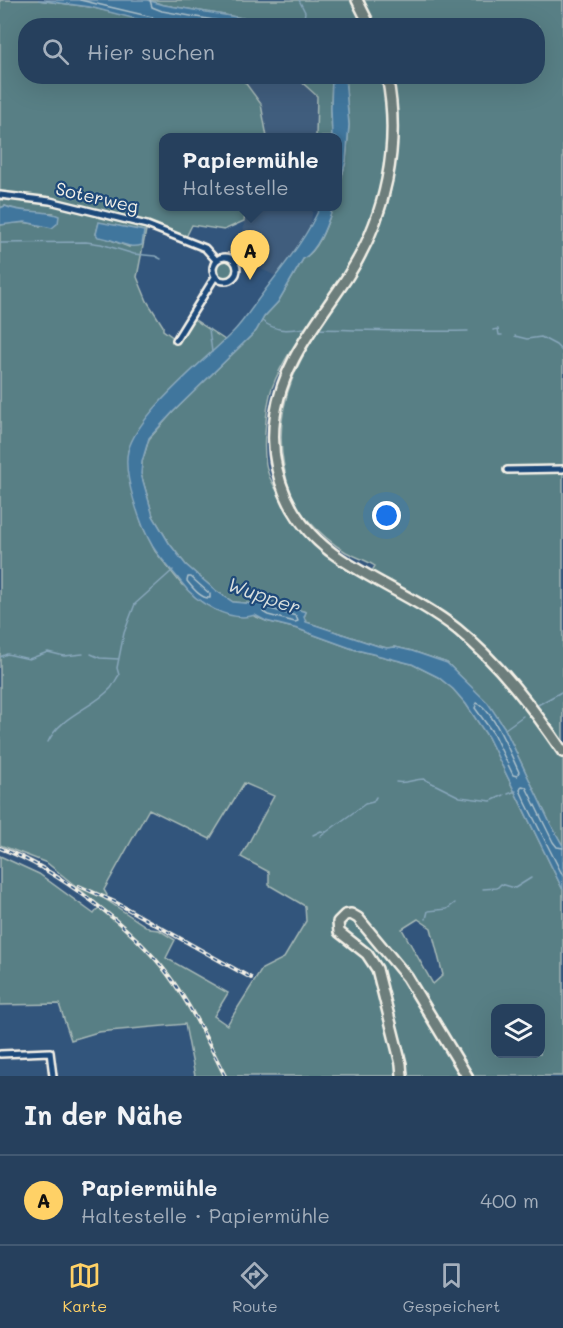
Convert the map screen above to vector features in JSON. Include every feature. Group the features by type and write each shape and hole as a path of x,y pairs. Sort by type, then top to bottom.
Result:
{"main road":[{"path":"357,0 366,18"},
{"path":"388,84 392,132 383,198 362,253 294,358 278,401 273,436 279,477 286,497 300,521 318,541 341,559 426,607 468,639 509,681 563,752"},
{"path":"402,1076 378,972 367,954 339,932 338,922 345,915 358,918 402,970 467,1076"}],"street":[{"name":"Soterweg","path":"0,195 50,201 140,223 205,248 216,260"},
{"path":"224,257 231,259 237,269 234,277 228,281 221,281 215,277 212,269 216,260 224,257"},
{"path":"176,340 215,277"},
{"path":"507,470 563,469"},
{"path":"0,1054 50,1052 53,1076"}],"shaded area":[{"path":"246,84 304,84 317,96 316,133 266,133 261,104"},
{"path":"246,211 312,211 310,230 276,276 242,260"}],"green space":[{"path":"0,0 38,0 90,7 136,18 18,18 18,84 246,84 261,104 266,133 159,133 159,211 246,211 244,221 224,230 192,225 185,239 147,225 137,277 163,330 174,338 173,342 176,342 192,318 225,340 162,401 139,429 128,451 132,492 143,527 155,551 182,585 266,621 298,629 353,649 412,664 438,677 466,704 488,737 563,890 563,1076 195,1076 185,1024 98,1032 71,1040 59,1004 0,1005 0,856 39,874 94,914 100,906 47,863 0,845 0,225 26,223 40,227 53,213 23,212 5,206 0,208","holes":["99,223 144,231 129,247 96,234","244,783 274,796 241,857 269,872 269,885 305,906 306,921 284,958 262,969 227,1025 214,1016 228,993 166,958 175,940 159,930 150,929 105,899 107,895 104,890 149,809 210,839","418,919 431,928 443,975 433,984 402,929"]},
{"path":"147,0 353,0 362,18 242,18"},
{"path":"362,0 563,0 563,846 504,727 488,704 447,663 412,651 378,646 306,622 304,617 306,612 266,600 255,604 233,602 186,565 169,543 153,516 141,474 149,439 173,412 256,331 264,317 278,302 303,259 314,249 322,236 331,211 342,211 342,176 346,161 349,125 346,84 384,84 388,127 387,162 376,212 352,262 296,342 279,372 269,399 265,444 268,473 289,508 313,533 368,578 375,566 335,545 300,512 287,480 281,443 286,399 302,358 354,277 385,212 393,178 396,144 392,84 545,84 545,18 371,18"},
{"path":"304,84 332,84 332,133 316,133 317,96"},
{"path":"220,260 228,260 233,265 231,276 220,278 215,273 215,265"}],"water":[{"path":"38,0 147,0 242,18 132,18 90,7"},
{"path":"332,84 346,84 349,125 346,161 342,176 342,133 332,133"},
{"path":"5,206 54,214 59,216 58,223 52,228 25,222 0,225 0,208"},
{"path":"318,211 331,211 318,243 303,259 278,302 264,317 256,331 149,438 141,474 153,516 169,543 186,565 233,602 255,604 266,600 306,612 304,617 306,622 378,646 412,651 447,663 488,703 504,727 563,846 563,890 488,737 453,689 438,677 412,664 353,649 298,629 266,621 255,615 245,617 225,614 204,604 187,590 159,556 138,514 130,486 127,461 134,436 173,388 240,324 308,230"},
{"path":"99,222 144,231 142,245 125,245 98,237 96,234"}],"waterway":[{"path":"299,0 305,12 304,18"},
{"path":"0,243 86,242 161,259"},
{"path":"262,321 280,329 309,328"},
{"path":"209,329 212,352"},
{"path":"316,329 468,331"},
{"path":"493,330 498,329 499,335 502,335"},
{"path":"515,336 527,339 541,337 556,345 563,352"},
{"path":"48,742 60,725 111,688 119,675 117,668 124,633 135,604 173,570"},
{"path":"0,657 7,654 29,659 48,652 64,656 83,654"},
{"path":"91,654 100,658 119,659"},
{"path":"536,706 563,691"},
{"path":"505,729 523,716"},
{"path":"396,782 424,779 460,797 491,801 504,795"},
{"path":"508,794 516,791"},
{"path":"321,836 365,804 373,802 376,797"},
{"path":"313,835 321,831 326,832"},
{"path":"483,889 497,888 501,884 515,888 531,878"},
{"path":"426,919 428,911 447,909 455,903"}],"railway":[{"path":"0,848 45,870 69,885 115,920 154,957 185,1000 225,1076"},
{"path":"79,886 115,902 251,978"}],"place":[{"name":"Papiermühle","path":"250,280"}],"water label":[{"name":"Wupper","path":"264,596"}]}
